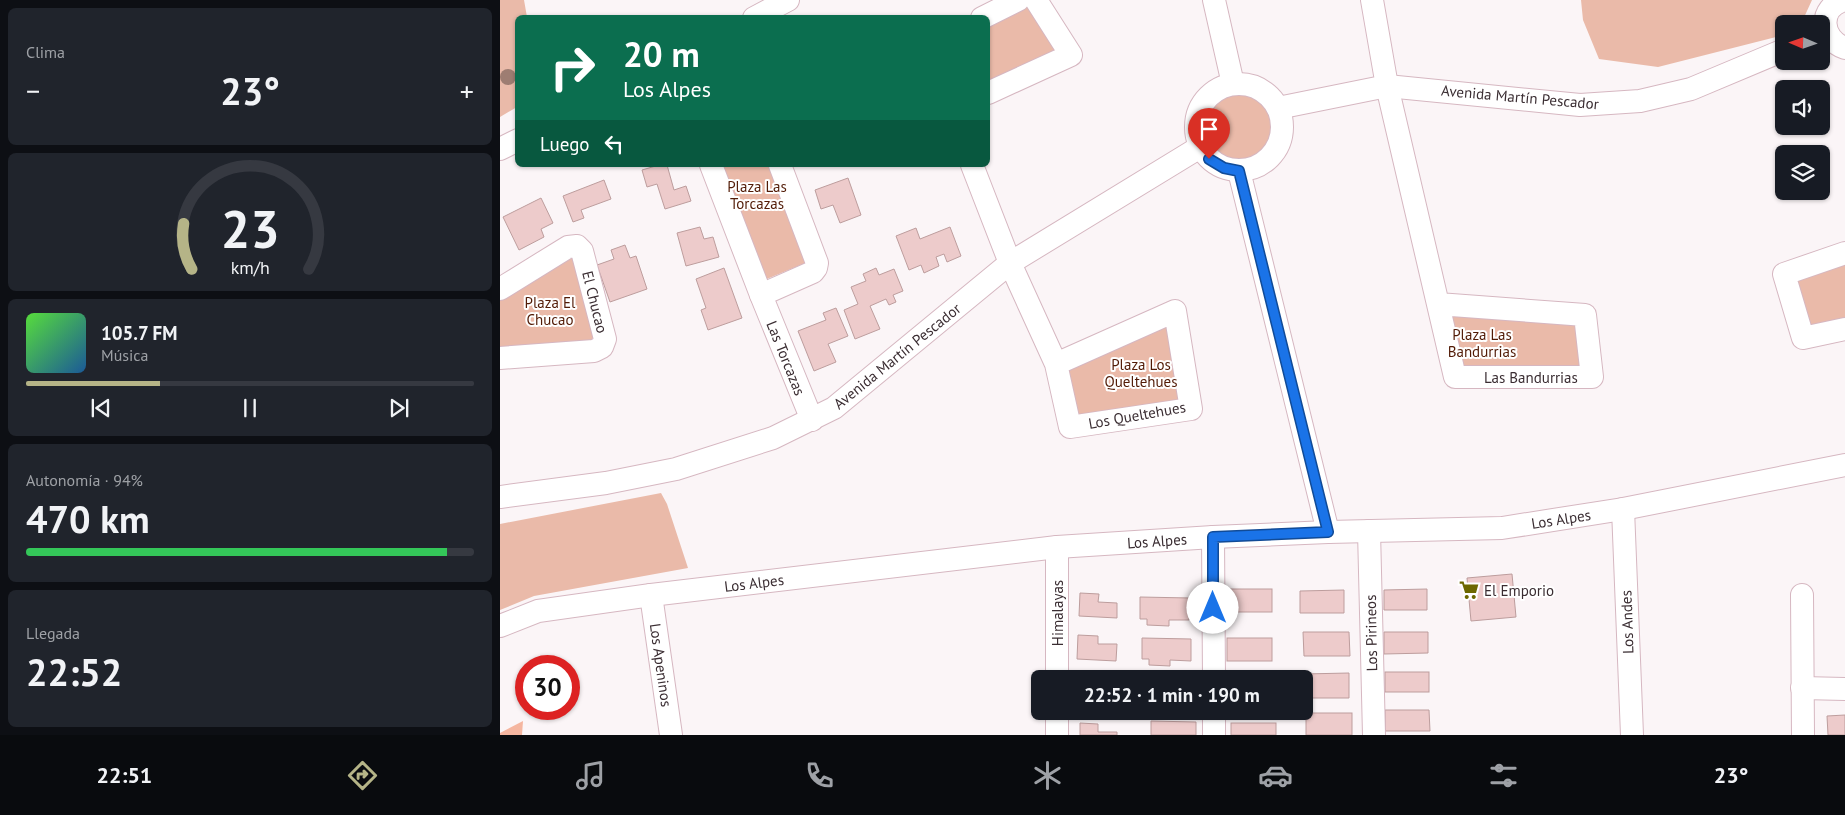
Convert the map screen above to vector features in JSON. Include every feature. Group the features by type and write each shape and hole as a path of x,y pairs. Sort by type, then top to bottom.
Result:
{"street":[{"path":"760,15 788,0"},
{"path":"988,15 1018,0"},
{"path":"990,92 1071,55 1036,0"},
{"path":"1214,0 1233,84"},
{"name":"Las Bandurrias","path":"1372,0 1387,86 1455,377 1592,378 1585,315 1438,304"},
{"path":"1826,15 1841,0"},
{"path":"1830,38 1845,48"},
{"name":"Avenida Martín Pescador","path":"1278,108 1387,86 1558,104 1610,104 1657,98 1691,89 1775,54"},
{"path":"1233,84 1248,84 1257,87 1269,95 1278,108 1282,121 1282,136 1279,145 1270,158 1258,167 1239,171 1224,168 1209,159 1200,147 1196,130 1198,115 1204,101 1215,91 1233,84"},
{"path":"500,150 515,142"},
{"name":"Avenida Martín Pescador","path":"500,497 606,483 676,469 773,438 812,420 834,408 1010,263 1200,147"},
{"name":"Las Torcazas","path":"712,167 812,420"},
{"path":"761,295 813,272 817,264 781,167"},
{"name":"Los Queltehues","path":"973,167 1010,263 1056,364 1070,427 1191,409 1175,311 1056,364"},
{"path":"1239,171 1328,532"},
{"name":"El Chucao","path":"500,289 568,247 577,246 582,251 605,339 602,347 594,351 500,358"},
{"path":"1845,252 1784,274 1803,338 1845,328"},
{"name":"Los Alpes","path":"500,626 538,611 651,595 1056,547 1328,532 1502,528 1623,509 1845,465"},
{"name":"Los Andes","path":"1623,509 1632,735"},
{"name":"Los Pirineos","path":"1369,531 1374,735"},
{"path":"1213,537 1214,670"},
{"name":"Himalayas","path":"1056,547 1057,670"},
{"name":"Los Apeninos","path":"651,595 671,735"},
{"path":"1802,595 1803,735"},
{"path":"1802,688 1845,689"},
{"path":"1057,720 1058,735"},
{"path":"1214,720 1214,735"}],"green space":[{"path":"500,0 524,0 527,15 515,15 515,108 500,117"},
{"path":"1024,0 1067,53 990,89 990,17"},
{"path":"1581,0 1812,0 1805,15 1775,15 1775,37 1658,67 1599,59 1583,20"},
{"path":"1239,87 1254,90 1267,99 1276,112 1279,127 1276,142 1267,155 1254,164 1239,167 1224,164 1211,155 1202,142 1199,127 1202,112 1211,99 1224,90"},
{"name":"Plaza Las Torcazas","path":"718,167 776,167 810,261 762,281"},
{"name":"Plaza El Chucao","path":"577,255 596,334 588,344 500,352 500,298 567,256"},
{"path":"1845,257 1845,323 1807,332 1788,275"},
{"name":"Plaza Las Bandurrias","path":"1446,312 1579,322 1584,371 1460,370"},
{"name":"Plaza Los Queltehues","path":"1173,315 1188,406 1072,423 1060,366"},
{"path":"661,493 667,504 688,568 534,596 500,610 500,524"}],"shaded area":[{"path":"523,721 522,735 500,735 500,733"}],"building":[{"path":"652,167 668,167 674,190 686,186 691,201 665,209 657,184 647,187 642,170"},
{"path":"848,178 861,215 840,223 833,205 821,209 815,190"},
{"path":"604,180 611,199 581,210 584,218 573,222 563,196"},
{"path":"541,198 553,223 541,229 544,237 519,250 503,217"},
{"path":"700,227 704,239 713,237 719,257 686,266 677,233"},
{"path":"950,227 961,256 947,262 944,254 936,257 939,266 924,273 921,265 909,270 896,236 916,228 920,239"},
{"path":"625,245 630,258 636,256 647,289 610,302 597,265 614,259 611,250"},
{"path":"724,268 742,318 708,330 701,310 706,308 696,279"},
{"path":"876,268 879,275 894,269 903,291 893,295 896,302 889,305 886,299 870,306 880,329 855,339 844,310 858,304 851,287 866,281 863,274"},
{"path":"836,308 848,336 828,344 836,362 814,371 798,331 826,320 823,313"},
{"path":"1512,574 1516,617 1471,621 1467,578"},
{"path":"1227,589 1272,589 1272,612 1227,612"},
{"path":"1427,589 1427,610 1384,610 1384,590"},
{"path":"1344,590 1344,613 1300,613 1300,591"},
{"path":"1080,593 1099,594 1098,602 1117,603 1117,618 1079,616"},
{"path":"1140,597 1190,598 1189,620 1169,620 1169,626 1147,625 1147,619 1140,619"},
{"path":"1303,632 1349,632 1350,656 1304,656"},
{"path":"1384,632 1428,632 1428,653 1384,654"},
{"path":"1078,635 1098,636 1098,644 1117,644 1116,661 1077,659"},
{"path":"1142,638 1191,639 1191,661 1170,660 1170,666 1149,665 1149,659 1142,659"},
{"path":"1227,638 1272,638 1272,661 1227,661"},
{"path":"1385,672 1429,672 1429,692 1385,692"},
{"path":"1349,673 1349,698 1313,698 1313,674"},
{"path":"1385,710 1429,710 1430,731 1385,731"},
{"path":"1313,713 1352,713 1352,735 1306,735 1306,720 1313,720"},
{"path":"1845,715 1845,735 1828,735 1827,716"},
{"path":"1151,721 1196,722 1196,735 1151,735"},
{"path":"1080,723 1098,724 1098,732 1117,732 1117,735 1080,735"},
{"path":"1231,723 1276,723 1276,735 1231,735"}],"place":[{"name":"El Emporio","path":"1469,590"}],"route":[{"path":"1209,159 1224,168 1239,171 1328,532 1213,537 1213,608"}]}
